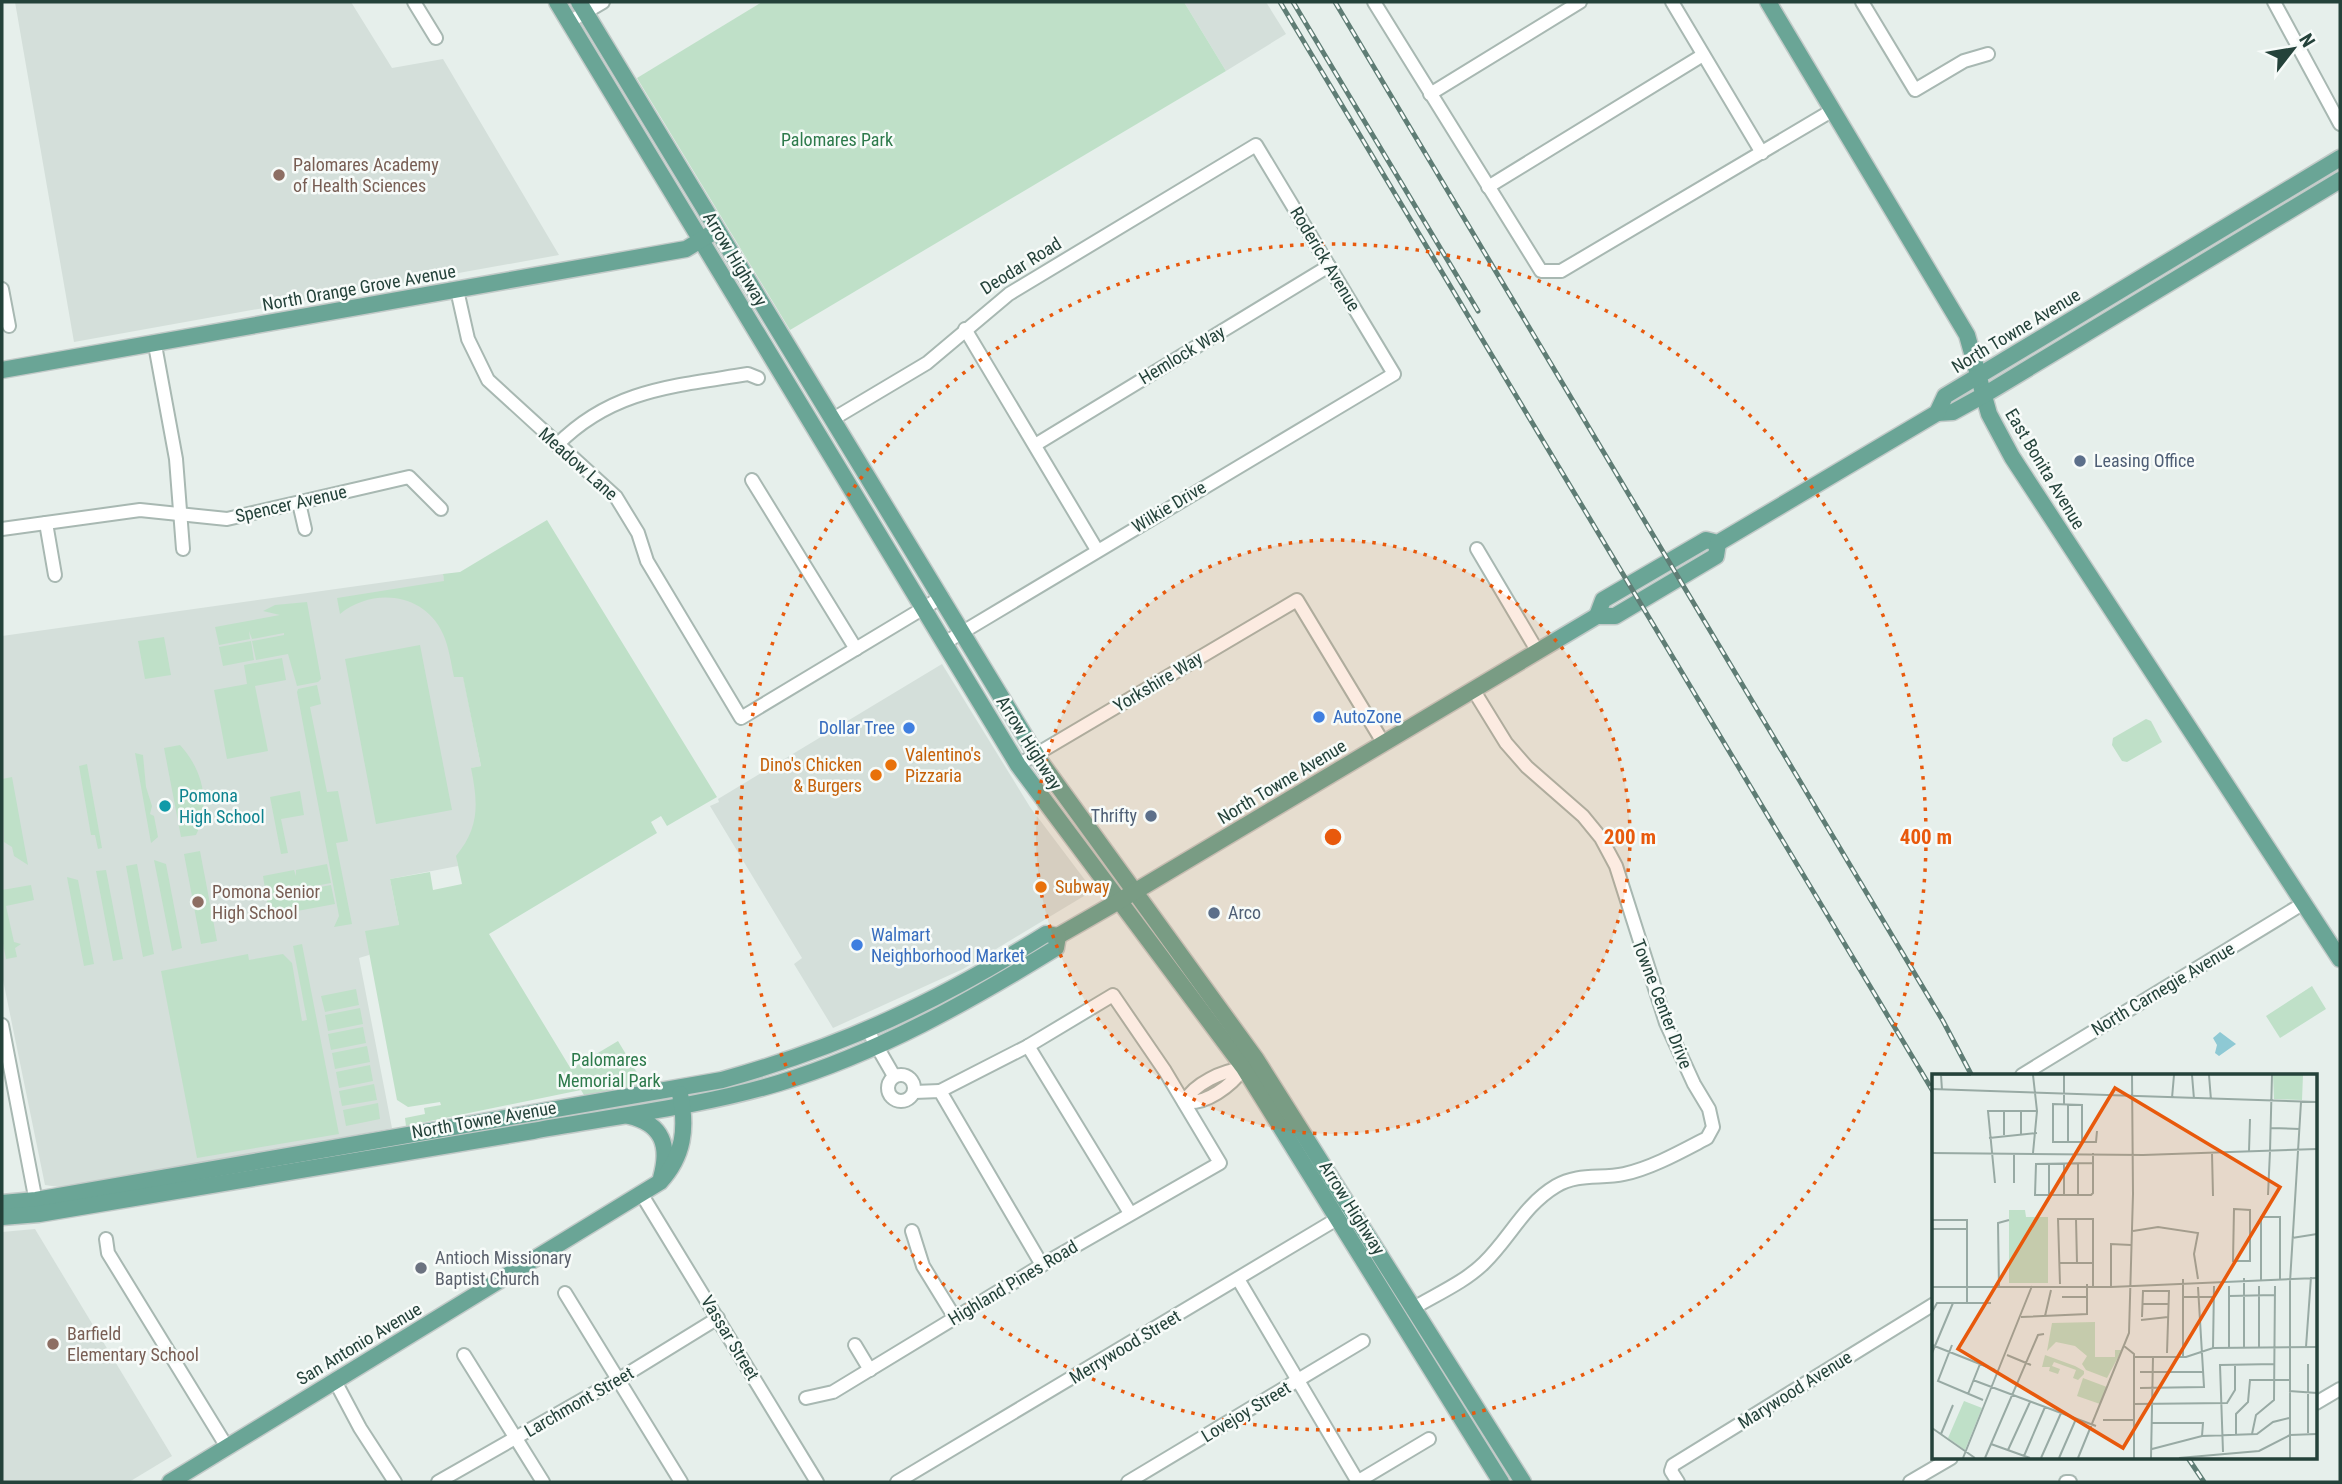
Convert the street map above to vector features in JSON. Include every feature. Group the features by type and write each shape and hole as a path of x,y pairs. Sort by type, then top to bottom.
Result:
{"main road":[{"name":"Arrow Highway","path":"557,2 1018,765 1244,1068 1501,1482"},
{"name":"East Bonita Avenue","path":"1768,2 1967,335 1981,376 1989,414 2012,457 2340,959"},
{"name":"Arrow Highway","path":"583,7 1036,754 1078,816 1227,1016 1523,1482"},
{"name":"North Towne Avenue","path":"2,1217 37,1207 681,1096 779,1083 872,1038 1046,934 1058,936 1474,691 1597,617 1604,600 1706,540 1718,543 1937,413 1945,396 2340,158"},
{"path":"1937,413 1953,412 2340,180"},
{"name":"North Orange Grove Avenue","path":"2,370 686,249 718,230"},
{"name":"Deodar Road","path":"815,430 833,419"},
{"name":"North Towne Avenue","path":"2,1203 37,1207 623,1115 681,1096"},
{"name":"San Antonio Avenue","path":"170,1482 660,1182 674,1167 680,1152 684,1129 681,1096"},
{"path":"623,1115 651,1124 661,1136 665,1163 660,1182"}],"street":[{"path":"414,2 436,38"},
{"path":"569,22 583,7 603,2"},
{"path":"1374,2 1541,271 1561,271 1833,110"},
{"path":"1430,94 1580,2"},
{"path":"1672,2 1762,153"},
{"path":"1862,2 1915,90 1964,61 1988,54"},
{"path":"2277,3 2340,124"},
{"path":"1488,187 1703,55"},
{"name":"Roderick Avenue","path":"1256,145 1394,374"},
{"name":"Deodar Road","path":"833,419 926,363 1009,294 1256,145"},
{"name":"Hemlock Way","path":"1035,445 1329,265"},
{"path":"2,289 9,326"},
{"name":"Meadow Lane","path":"457,290 467,339 488,380 557,445 617,496 628,512 648,561 741,718 856,649"},
{"path":"965,328 1097,550"},
{"path":"155,345 176,459 183,549"},
{"path":"557,445 594,414 630,396 748,374 758,378"},
{"name":"Wilkie Drive","path":"946,642 1394,374"},
{"name":"Spencer Avenue","path":"2,529 139,510 227,519 409,477 441,509"},
{"path":"752,480 856,649 942,597"},
{"path":"299,503 305,529"},
{"path":"46,523 55,575"},
{"path":"1477,548 1538,652"},
{"name":"Yorkshire Way","path":"1018,765 1297,600 1384,744"},
{"name":"Towne Center Drive","path":"1412,1309 1481,1267 1500,1248 1536,1198 1580,1176 1610,1176 1635,1171 1701,1141 1712,1133 1713,1127 1709,1110 1666,1023 1640,951 1616,866 1601,838 1583,816 1527,767 1506,743 1474,691"},
{"name":"North Carnegie Avenue","path":"2024,1074 2304,903"},
{"path":"894,1076 887,1087 892,1098 904,1101 914,1092 932,1094 1028,1045 1113,995 1184,1102 1196,1104 1234,1081 1244,1068"},
{"path":"2,1025 5,1058 37,1207"},
{"path":"872,1038 894,1076"},
{"path":"1028,1045 1130,1213"},
{"path":"894,1076 909,1077 914,1092"},
{"path":"940,1091 1042,1265"},
{"name":"Highland Pines Road","path":"806,1398 833,1392 1042,1265 1220,1163 1184,1102"},
{"name":"Vassar Street","path":"642,1195 817,1482"},
{"name":"Merrywood Street","path":"897,1482 1352,1210"},
{"path":"912,1231 923,1266 955,1318"},
{"path":"106,1239 108,1253 227,1447"},
{"path":"1238,1279 1357,1482 1429,1439"},
{"path":"565,1293 681,1482"},
{"name":"Marywood Avenue","path":"1678,1482 1671,1471 1673,1465 1932,1305"},
{"name":"Larchmont Street","path":"438,1482 619,1379 718,1318"},
{"name":"Lovejoy Street","path":"1128,1482 1363,1341"},
{"path":"855,1345 870,1370"},
{"path":"464,1355 543,1482"},
{"path":"335,1381 360,1428 396,1482"},
{"path":"2318,1402 2340,1389"},
{"path":"1910,1482 1948,1460"}],"shaded area":[{"name":"Palomares Academy of Health Sciences","path":"15,2 351,2 392,68 443,59 559,255 74,342"},
{"path":"1184,2 1266,2 1286,34 1226,71"},
{"name":"Pomona Senior High School","path":"443,574 481,766 472,768 478,800 477,821 468,842 457,856 458,866 390,879 399,925 369,955 359,958 392,1128 198,1165 59,1187 45,1185 2,975 2,636"},
{"path":"942,664 1030,807 1085,880 1089,893 963,969 833,1028 794,964 802,958 710,806"},
{"name":"Barfield Elementary School","path":"35,1229 172,1456 129,1482 2,1482 2,1232"}],"green space":[{"name":"Palomares Park","path":"762,2 1184,2 1226,71 790,330 637,78"},
{"name":"Palomares Memorial Park","path":"547,520 717,797 667,826 661,816 651,822 657,833 489,934 571,1069 618,1041 645,1086 584,1095 581,1090 406,1126 405,1118 425,1114 424,1108 441,1105 440,1102 408,1107 397,1100 365,931 399,925 390,879 430,872 433,890 462,884 456,856 469,835 475,814 471,768 481,766 463,677 454,677 445,639 435,620 424,610 397,598 367,600 340,614 337,598 444,581 443,574 460,572"},
{"path":"307,602 321,679 318,682 297,686 288,654 256,660 252,641 284,633 252,639 249,631 250,639 219,645 215,627 280,615 263,611 275,605"},
{"path":"164,637 171,675 145,679 138,641"},
{"path":"251,641 254,660 223,666 219,647"},
{"path":"420,645 452,810 376,824 345,659"},
{"path":"282,658 286,680 255,686 268,751 227,759 214,690 247,684 244,665"},
{"path":"317,685 321,704 310,707 327,792 338,791 348,841 336,843 352,924 334,927 339,916 297,692 298,689"},
{"path":"2146,719 2151,721 2162,742 2127,762 2122,761 2112,745 2113,738"},
{"path":"180,745 199,776 204,799 201,823 196,835 181,837 164,748"},
{"path":"135,753 143,755 146,787 152,806 150,814 154,816 158,837 151,843"},
{"path":"87,764 102,848 98,849 95,835 91,835 79,766"},
{"path":"12,777 28,865 14,856 12,847 4,842 2,779"},
{"path":"300,791 304,815 281,819 288,853 281,854 270,797"},
{"path":"200,851 217,941 201,944 184,854"},
{"path":"154,860 166,864 182,948 172,951"},
{"path":"137,864 154,954 143,957 126,866"},
{"path":"327,864 331,883 266,895 263,876 294,870 296,876 296,870"},
{"path":"106,870 123,959 113,961 96,871"},
{"path":"67,877 78,880 94,964 84,966"},
{"path":"31,885 34,900 6,906 14,942 21,944 15,948 17,957 6,959 2,938 2,890"},
{"path":"331,885 335,904 270,916 266,897"},
{"path":"302,944 339,1134 197,1158 161,971 248,954 249,960 283,954 292,963 302,1021 307,1020 293,946"},
{"path":"2312,986 2326,1009 2280,1038 2266,1016"},
{"path":"356,989 359,1005 325,1012 321,996"},
{"path":"360,1008 363,1024 328,1031 325,1015"},
{"path":"363,1027 366,1043 331,1050 328,1034"},
{"path":"367,1046 370,1062 335,1069 332,1053"},
{"path":"370,1065 373,1081 339,1088 336,1072"},
{"path":"374,1084 377,1100 342,1106 339,1091"},
{"path":"378,1103 380,1119 346,1126 343,1110"}],"water":[{"path":"2220,1032 2236,1044 2219,1056 2215,1053 2217,1045 2213,1038"}],"railway":[{"path":"1280,2 1932,1090"},
{"path":"1293,2 1478,311"},
{"path":"1335,2 1943,1021 1971,1074"},
{"path":"2189,1460 2204,1482"}],"place":[{"name":"Palomares Academy of Health Sciences","path":"279,175"},
{"name":"Leasing Office","path":"2080,461"},
{"name":"AutoZone","path":"1319,717"},
{"name":"Dollar Tree","path":"909,728"},
{"name":"Valentino's Pizzaria","path":"891,765"},
{"name":"Dino's Chicken & Burgers","path":"876,775"},
{"name":"Pomona High School","path":"165,806"},
{"name":"Thrifty","path":"1151,816"},
{"name":"Subway","path":"1041,887"},
{"name":"Pomona Senior High School","path":"198,902"},
{"name":"Arco","path":"1214,913"},
{"name":"Walmart Neighborhood Market","path":"857,945"},
{"name":"Antioch Missionary Baptist Church","path":"421,1268"},
{"name":"Barfield Elementary School","path":"53,1344"}]}
